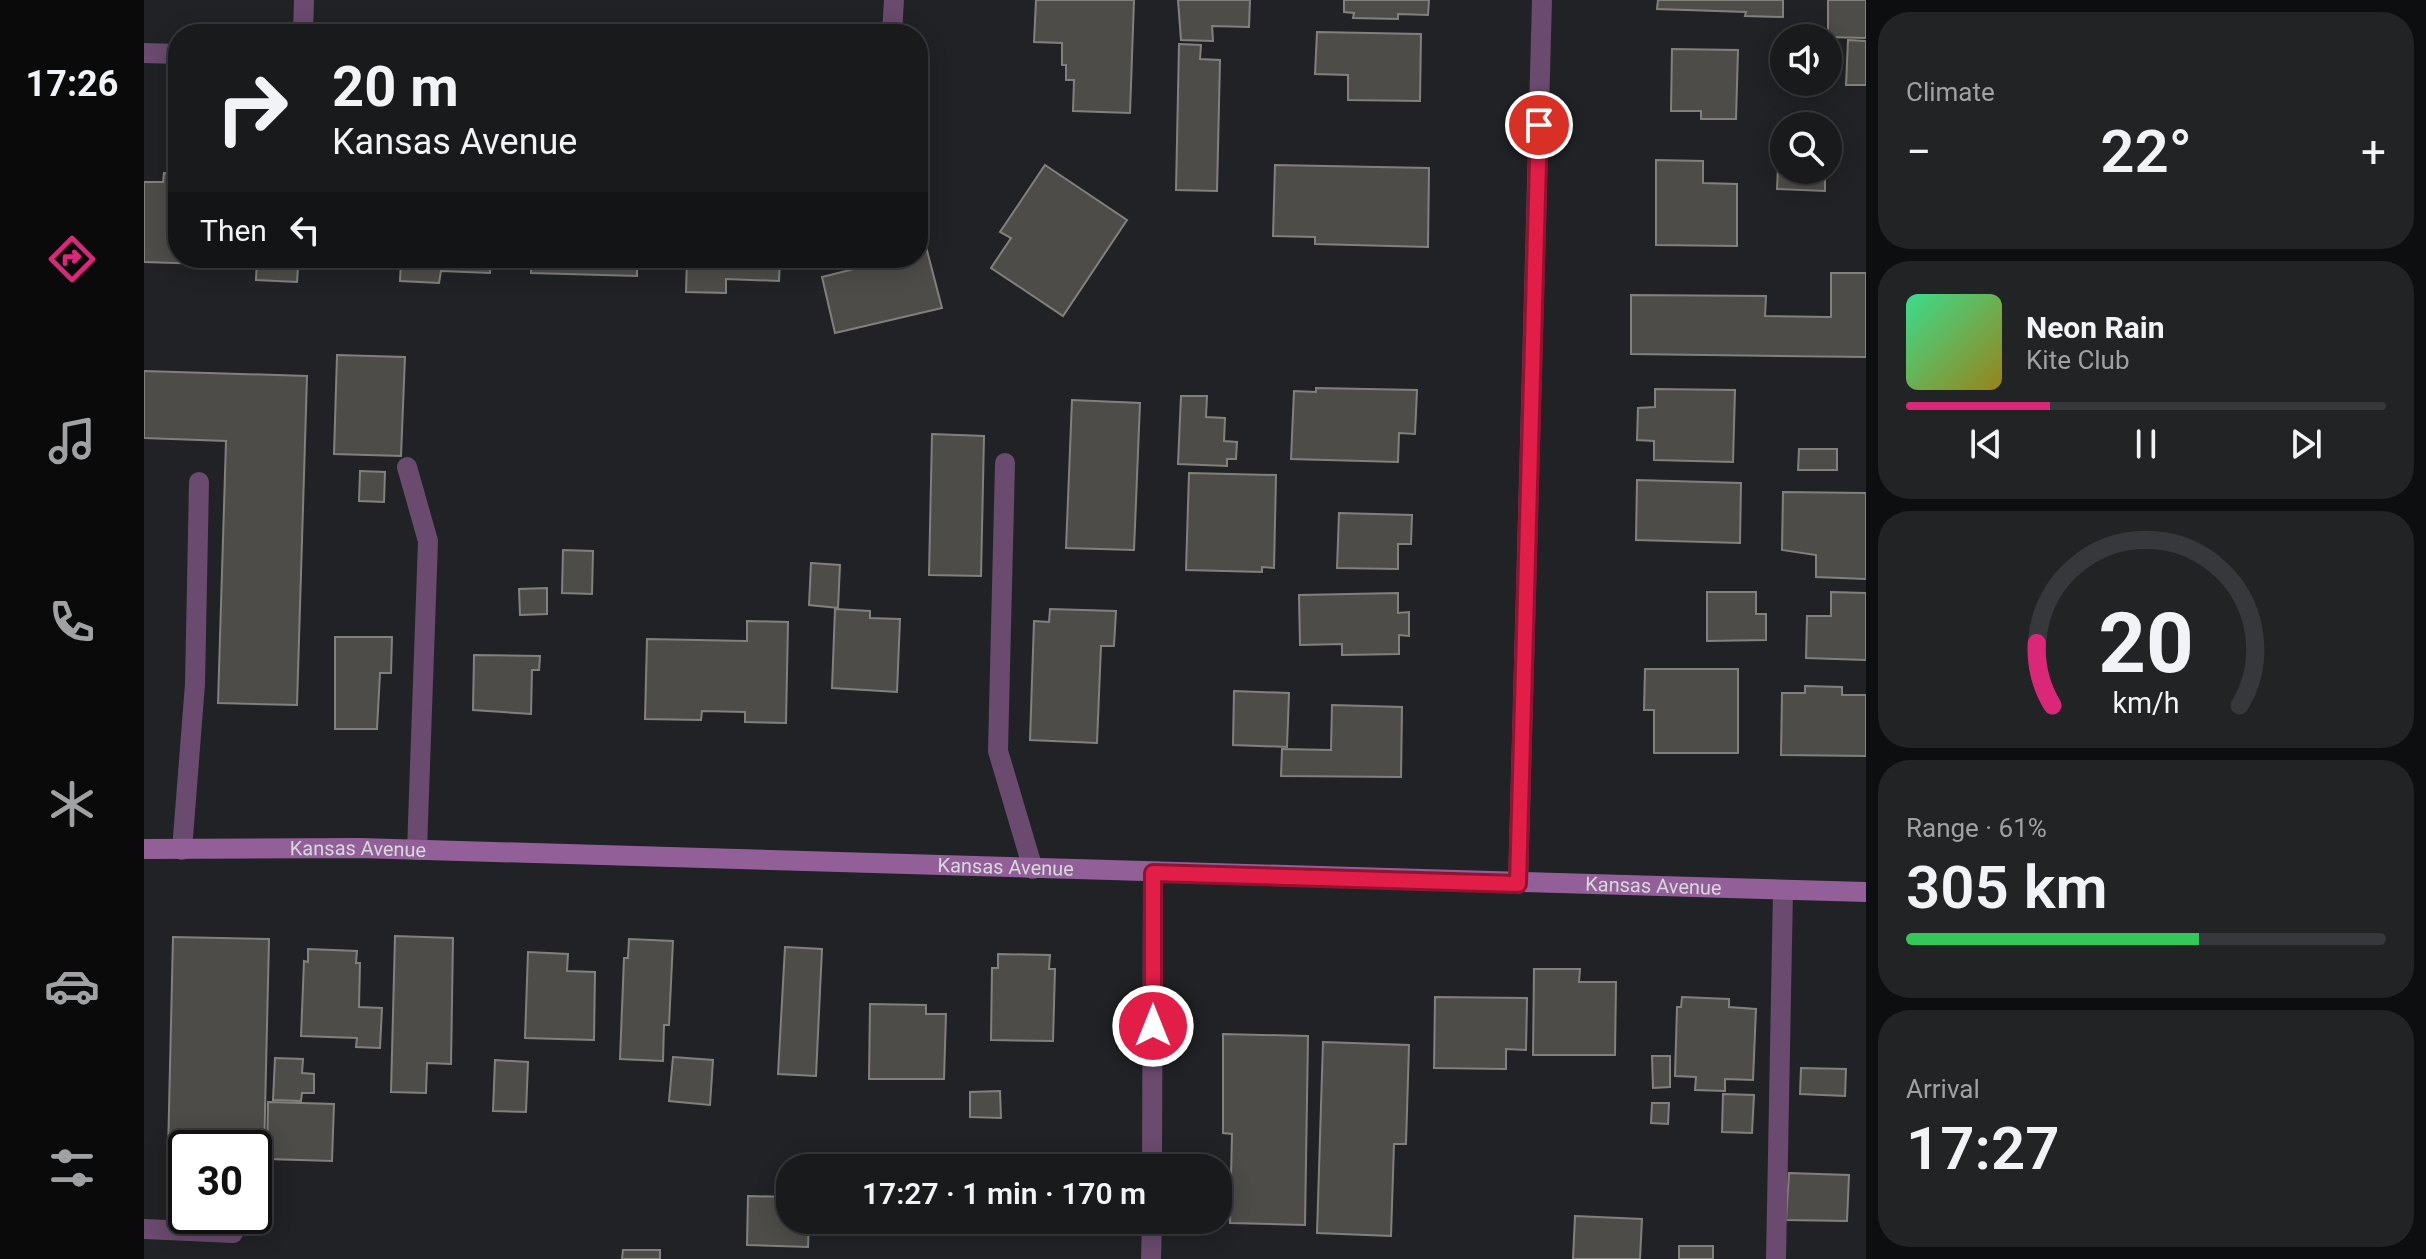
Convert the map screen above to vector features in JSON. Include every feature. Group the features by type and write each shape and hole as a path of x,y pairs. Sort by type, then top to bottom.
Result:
{"street":[{"path":"303,24 304,0"},
{"path":"893,24 894,0"},
{"path":"1518,884 1542,0"},
{"path":"144,53 168,54"},
{"path":"1005,463 998,751 1033,869"},
{"path":"407,467 428,541 417,850"},
{"path":"182,850 195,684 199,482"},
{"name":"Kansas Avenue","path":"144,849 417,850 1866,892"},
{"path":"1152,1154 1153,873"},
{"path":"1776,1259 1783,891"},
{"path":"144,1229 168,1230"},
{"path":"1151,1259 1152,1234"}],"building":[{"path":"1036,0 1134,0 1130,113 1073,111 1074,80 1066,80 1062,43 1034,42"},
{"path":"1178,0 1250,0 1249,27 1212,26 1213,41 1181,40"},
{"path":"1344,0 1429,0 1428,15 1398,14 1398,19 1353,18 1354,13 1344,12"},
{"path":"1658,0 1783,0 1783,17 1745,16 1746,12 1657,9"},
{"path":"1828,0 1866,0 1866,38 1842,37 1842,24 1828,24"},
{"path":"1317,32 1421,34 1420,101 1348,100 1348,75 1315,74"},
{"path":"1848,40 1866,41 1866,85 1846,85"},
{"path":"1179,44 1201,45 1200,59 1220,60 1217,191 1176,190"},
{"path":"1672,49 1738,50 1736,119 1701,119 1701,111 1671,111"},
{"path":"1656,160 1703,161 1703,183 1737,184 1737,246 1656,245"},
{"path":"1045,165 1127,220 1063,316 991,268 1011,238 1000,232"},
{"path":"1275,165 1429,168 1428,247 1315,244 1315,237 1273,236"},
{"path":"164,173 168,173 168,263 144,262 144,182 163,182"},
{"path":"1777,184 1825,184 1825,191 1777,189"},
{"path":"928,254 942,308 835,333 822,277 854,269 928,268"},
{"path":"257,268 298,268 297,282 256,280"},
{"path":"401,268 490,268 490,273 441,271 439,283 400,281"},
{"path":"531,268 637,268 637,276 531,273"},
{"path":"687,268 780,268 779,281 726,279 726,293 686,292"},
{"path":"1831,273 1866,273 1866,357 1631,354 1631,295 1766,296 1765,316 1831,317"},
{"path":"337,355 405,357 401,456 334,454"},
{"path":"144,371 307,376 297,705 218,703 226,441 144,438"},
{"path":"1316,388 1417,390 1415,434 1399,433 1398,462 1291,459 1294,391 1316,392"},
{"path":"1655,389 1735,390 1733,462 1654,460 1654,441 1637,440 1638,408 1655,407"},
{"path":"1181,396 1207,396 1206,417 1225,418 1224,441 1237,442 1236,459 1227,459 1227,466 1178,464"},
{"path":"1072,400 1140,403 1134,550 1066,548"},
{"path":"932,434 984,436 981,576 929,575"},
{"path":"1799,449 1837,449 1837,470 1798,470"},
{"path":"360,471 385,472 384,502 359,501"},
{"path":"1189,473 1276,475 1274,568 1262,567 1262,572 1186,570"},
{"path":"1637,480 1741,483 1740,543 1636,540"},
{"path":"1783,492 1866,493 1866,579 1816,577 1816,555 1782,550"},
{"path":"1339,513 1412,515 1411,544 1398,544 1398,569 1337,568"},
{"path":"563,550 593,551 592,594 562,593"},
{"path":"811,563 840,565 838,608 809,605"},
{"path":"547,588 547,614 520,615 519,589"},
{"path":"1707,592 1756,592 1756,614 1766,614 1766,640 1707,641"},
{"path":"1831,592 1866,593 1866,660 1806,658 1807,616 1831,616"},
{"path":"1398,593 1398,613 1409,612 1409,636 1399,635 1399,654 1342,655 1342,644 1300,645 1299,595"},
{"path":"835,609 870,611 870,618 900,619 897,692 832,688"},
{"path":"1050,609 1116,611 1114,646 1101,646 1097,743 1030,740 1034,621 1049,622"},
{"path":"747,621 788,622 786,723 745,722 745,712 702,711 701,720 645,719 647,639 747,641"},
{"path":"335,637 392,637 391,673 380,673 377,729 335,729"},
{"path":"474,655 540,656 539,670 532,670 531,714 473,710"},
{"path":"1645,669 1738,669 1738,753 1654,753 1654,710 1644,710"},
{"path":"1805,686 1842,687 1842,695 1866,695 1866,756 1781,755 1782,693 1805,693"},
{"path":"1234,691 1289,693 1287,747 1233,745"},
{"path":"1332,705 1402,707 1401,777 1281,776 1282,749 1331,750"},
{"path":"395,936 453,938 451,1064 427,1063 426,1093 391,1092"},
{"path":"173,937 269,939 265,1130 169,1130"},
{"path":"629,939 673,941 669,1025 664,1025 663,1061 620,1059 624,958 628,958"},
{"path":"785,947 822,949 816,1076 778,1074"},
{"path":"308,949 357,951 356,963 360,963 359,1007 382,1008 380,1048 356,1047 357,1038 301,1036 304,961 308,962"},
{"path":"528,952 568,954 567,971 595,972 594,1040 525,1038"},
{"path":"998,954 1050,955 1049,969 1055,969 1053,1041 991,1040 992,968 998,968"},
{"path":"1534,969 1580,969 1579,982 1616,982 1615,1055 1533,1055"},
{"path":"1435,997 1527,998 1526,1050 1506,1049 1506,1069 1434,1068"},
{"path":"1682,997 1729,999 1729,1007 1756,1009 1753,1080 1725,1079 1725,1091 1695,1090 1696,1077 1675,1076 1677,1007 1681,1007"},
{"path":"870,1004 926,1005 926,1014 946,1014 944,1079 869,1079"},
{"path":"1223,1034 1308,1036 1305,1225 1232,1223 1232,1134 1223,1133"},
{"path":"1323,1042 1409,1045 1406,1144 1394,1144 1391,1236 1317,1233"},
{"path":"1652,1056 1670,1056 1670,1087 1653,1088"},
{"path":"673,1057 713,1060 710,1105 669,1101"},
{"path":"275,1058 303,1059 302,1073 314,1074 314,1093 302,1093 301,1101 273,1100"},
{"path":"495,1060 528,1062 526,1112 493,1111"},
{"path":"1801,1068 1846,1069 1845,1096 1800,1094"},
{"path":"1000,1091 1001,1118 970,1117 970,1092"},
{"path":"1723,1094 1754,1095 1752,1133 1722,1132"},
{"path":"268,1102 334,1104 332,1161 272,1159 272,1130 268,1130"},
{"path":"1652,1103 1669,1103 1668,1124 1651,1123"},
{"path":"1789,1173 1849,1175 1847,1221 1786,1220"},
{"path":"748,1196 776,1197 776,1234 808,1234 808,1247 747,1245"},
{"path":"1575,1216 1642,1219 1640,1259 1573,1259"},
{"path":"1679,1246 1713,1246 1713,1259 1679,1259"},
{"path":"623,1250 660,1250 660,1259 622,1259"}],"route":[{"path":"1153,1026 1153,873 1518,884 1539,125"}]}
